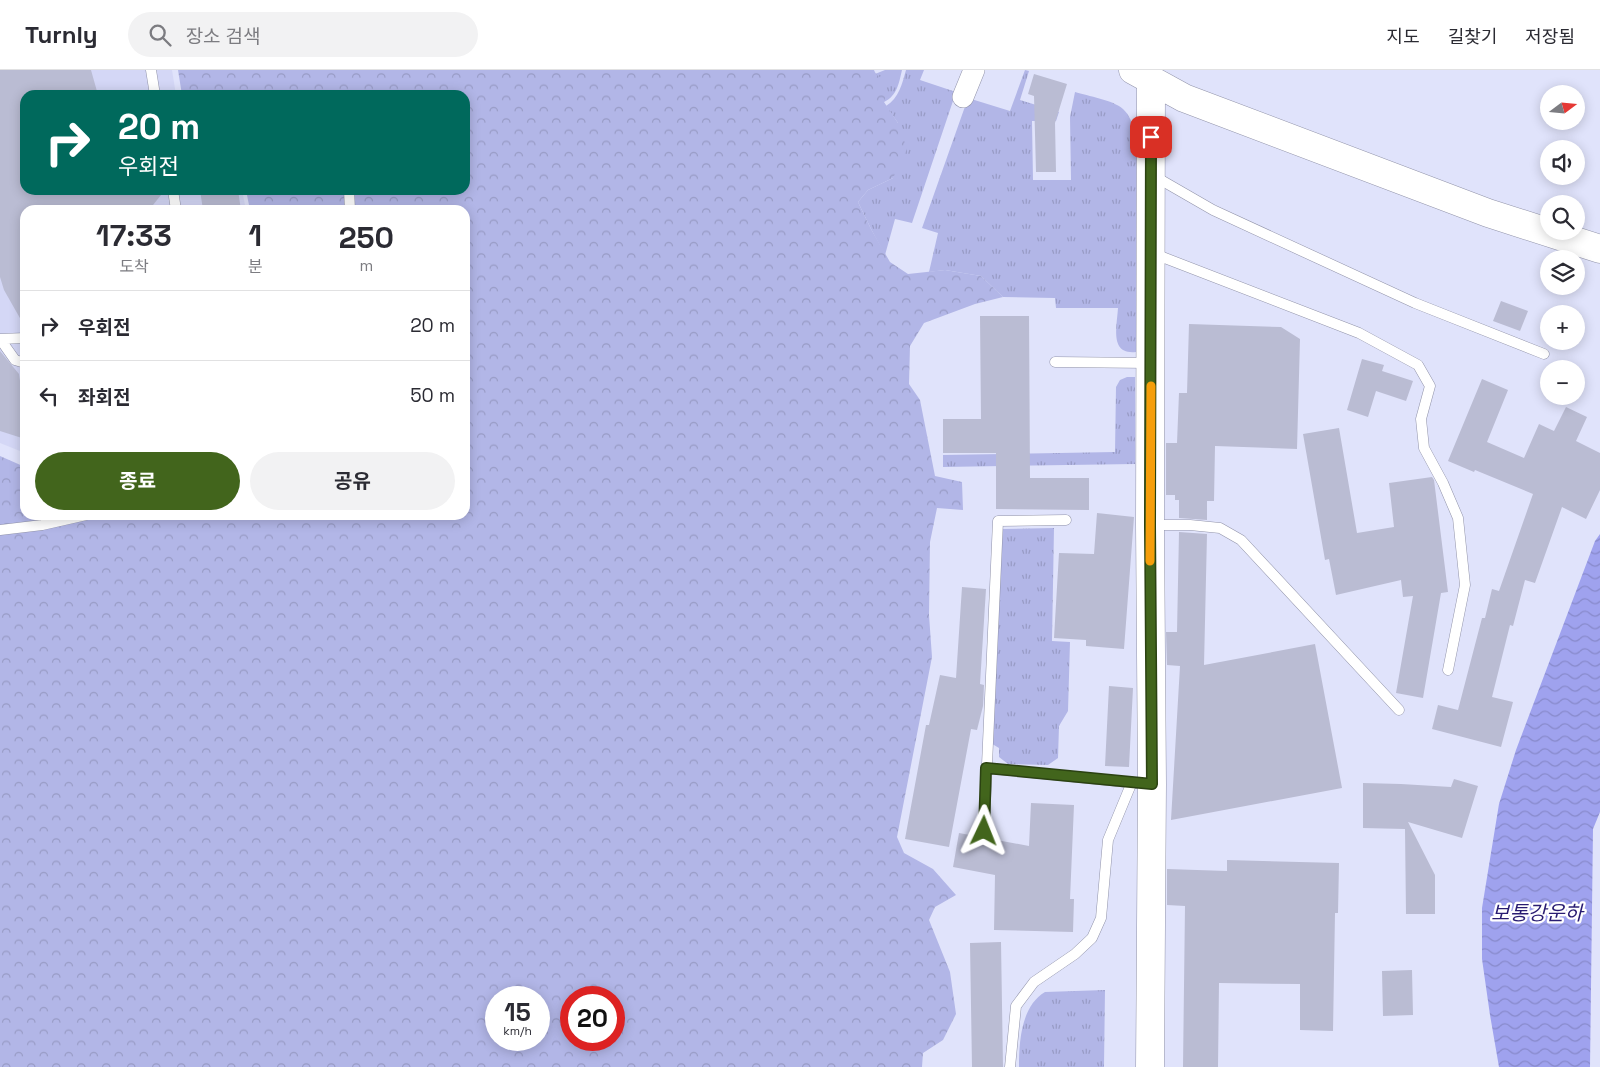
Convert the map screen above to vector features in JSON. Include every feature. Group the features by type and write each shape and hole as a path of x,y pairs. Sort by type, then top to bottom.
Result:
{"street":[{"path":"963,97 974,70"},
{"path":"1142,75 1151,174 1150,525 1142,783 1150,1067"},
{"path":"1142,75 1184,98 1470,206 1600,249"}],"lane":[{"path":"151,70 154,90"},
{"path":"1151,174 1213,210 1415,303 1544,354"},
{"path":"1151,253 1360,333 1418,365 1430,386 1420,419 1424,448 1443,483 1458,518 1465,586 1448,670"},
{"path":"0,339 20,338"},
{"path":"0,339 15,360 20,362"},
{"path":"1055,362 1151,364"},
{"path":"0,530 42,525 64,520"},
{"path":"984,831 998,521 1066,520"},
{"path":"1150,525 1190,525 1220,528 1241,540 1399,710"},
{"path":"986,768 1142,783 1108,840 1101,918 1092,938 1075,954 1034,982 1016,1006 1010,1067"}],"shaded area":[{"path":"0,70 172,70 175,90 20,90 20,195 243,195 245,205 20,205 20,451 0,443"}],"green space":[{"path":"178,70 874,70 886,84 884,102 898,123 907,149 893,178 868,190 858,202 871,229 890,262 908,274 945,270 981,276 1003,297 975,304 924,323 910,346 909,384 920,400 935,476 962,482 963,510 937,508 930,542 929,615 932,657 897,837 904,853 933,869 956,895 935,907 929,920 950,972 956,1014 943,1040 923,1053 922,1067 0,1067 0,456 20,465 20,520 470,520 470,205 249,205 247,195 470,195 470,90 181,90"},
{"path":"885,70 902,70 895,93 884,102 875,74"},
{"path":"906,70 924,70 920,80 956,92 912,223 895,219 885,255 858,202 868,190 893,178 898,123 886,106 897,95"},
{"path":"1025,70 1029,71 1020,100 1059,112 1056,121 1032,121 1033,180 1071,180 1070,117 1075,92 1119,106 1127,114 1133,125 1137,156 1136,352 1127,352 1118,344 1116,331 1118,308 1056,308 1055,298 1003,297 981,276 945,270 929,272 938,233 922,228 968,98 1010,111"},
{"path":"1127,377 1135,377 1135,464 943,467 943,455 1115,452 1116,387 1120,380"},
{"path":"1054,528 1052,641 1070,642 1068,711 1059,726 1058,758 1048,765 1008,764 999,757 999,748 989,742 1002,529"},
{"path":"1105,990 1104,1067 1019,1067 1023,1025 1026,1015 1037,998 1045,992"}],"water":[{"name":"보통강운하","path":"1600,534 1600,812 1593,829 1590,1067 1499,1067 1482,959 1482,908 1499,804 1516,750 1595,541"}],"building":[{"path":"0,70 91,70 97,90 20,90 20,195 161,195 153,205 20,205 20,318 4,290 0,277"},
{"path":"1034,74 1067,84 1055,123 1056,172 1036,172 1034,96 1028,94"},
{"path":"201,195 239,195 240,205 202,205"},
{"path":"1501,301 1528,311 1520,331 1493,321"},
{"path":"980,316 1029,316 1030,478 1089,478 1089,510 996,509 996,453 943,453 943,419 981,419"},
{"path":"1189,324 1281,327 1300,339 1297,449 1215,446 1214,501 1207,501 1207,520 1179,518 1179,500 1175,500 1175,495 1166,495 1166,443 1177,443 1179,393 1187,393"},
{"path":"0,351 19,374 20,437 0,431"},
{"path":"1362,359 1384,365 1382,371 1413,381 1406,401 1376,391 1368,417 1347,410"},
{"path":"1482,379 1508,390 1487,442 1524,458 1539,424 1554,431 1566,407 1587,417 1576,441 1600,453 1600,490 1586,519 1562,507 1535,583 1525,580 1513,626 1510,625 1492,697 1513,702 1501,747 1432,729 1438,705 1458,710 1482,618 1485,618 1492,589 1499,591 1533,494 1448,461"},
{"path":"1339,428 1357,533 1394,527 1389,483 1432,477 1434,480 1448,592 1441,593 1423,698 1396,693 1413,596 1403,597 1401,580 1336,595 1329,559 1325,560 1303,434"},
{"path":"1097,513 1134,517 1124,649 1086,646 1086,640 1054,638 1059,553 1094,554"},
{"path":"1179,532 1207,534 1204,665 1315,644 1342,788 1171,820 1180,666 1167,665 1166,632 1177,632"},
{"path":"962,587 986,589 980,684 984,685 983,706 977,730 971,729 949,847 905,839 926,725 929,725 940,675 956,678"},
{"path":"1109,686 1133,688 1129,767 1105,766"},
{"path":"1454,779 1478,786 1462,838 1408,822 1435,875 1435,914 1406,914 1405,829 1363,828 1363,783 1451,787"},
{"path":"1031,803 1074,805 1070,899 1074,899 1073,932 994,930 995,875 953,867 959,833 1029,846"},
{"path":"1227,860 1339,863 1338,913 1335,913 1333,1031 1300,1030 1300,984 1219,983 1218,1067 1183,1067 1185,906 1167,905 1167,869 1227,871"},
{"path":"1001,942 1003,1067 972,1067 970,943"},
{"path":"1412,970 1413,1015 1383,1016 1382,971"}],"slow traffic":[{"path":"1150,561 1151,386"}],"route":[{"path":"984,831 986,768 1152,784 1150,525 1151,137"}]}
